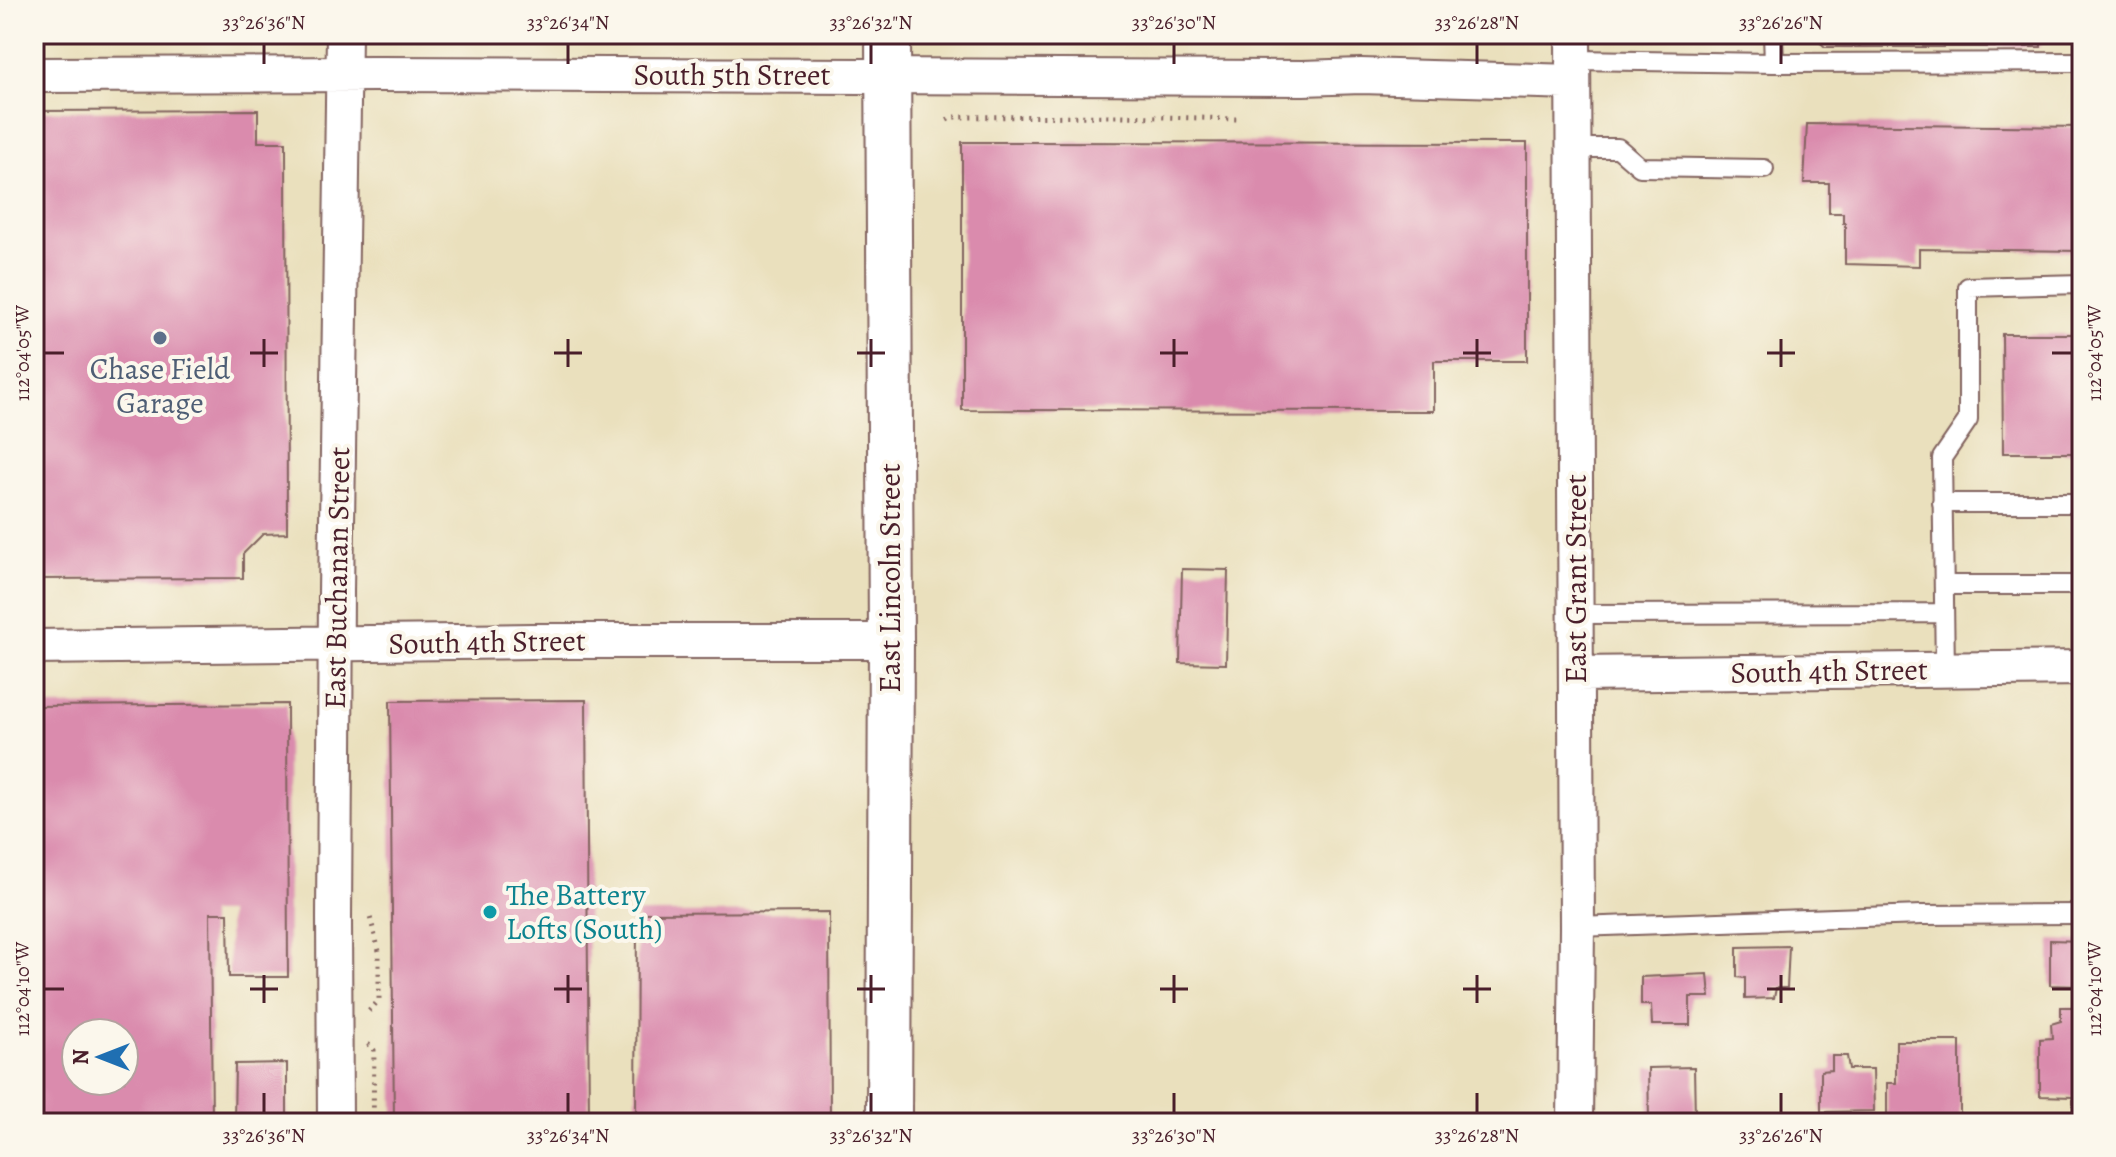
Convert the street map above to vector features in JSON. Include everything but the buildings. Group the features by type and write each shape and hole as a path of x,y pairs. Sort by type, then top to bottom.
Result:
{"main road":[{"name":"East Lincoln Street","path":"888,55 891,641 889,1123"}],"street":[{"name":"East Buchanan Street","path":"335,1123 336,643 344,34"},
{"name":"South 5th Street","path":"34,75 345,74 888,55 1303,78 1573,59"},
{"name":"East Grant Street","path":"1573,59 1577,674 1575,1123"},
{"name":"South 4th Street","path":"34,647 532,641 891,641"},
{"name":"South 4th Street","path":"1577,674 2082,668"}],"lane":[{"path":"1773,34 1774,63"},
{"path":"1573,59 1774,63 2082,62"},
{"path":"1574,148 1618,148 1640,167 1764,169"},
{"path":"1945,670 1942,458 1968,420 1968,287 2082,284"},
{"path":"1942,503 2082,503"},
{"path":"1944,585 2082,585"},
{"path":"1576,614 1944,613"},
{"path":"1577,927 1922,915 2082,914"}],"path":[{"path":"965,35 1002,34"},
{"path":"1087,34 1115,36"},
{"path":"947,120 953,117 1122,116 1238,119"},
{"path":"362,1019 379,1000 379,951 370,917"},
{"path":"362,1038 374,1050 373,1123"}],"place":[{"name":"Chase Field Garage","path":"160,338"},
{"name":"The Battery Lofts (South)","path":"490,912"}]}
